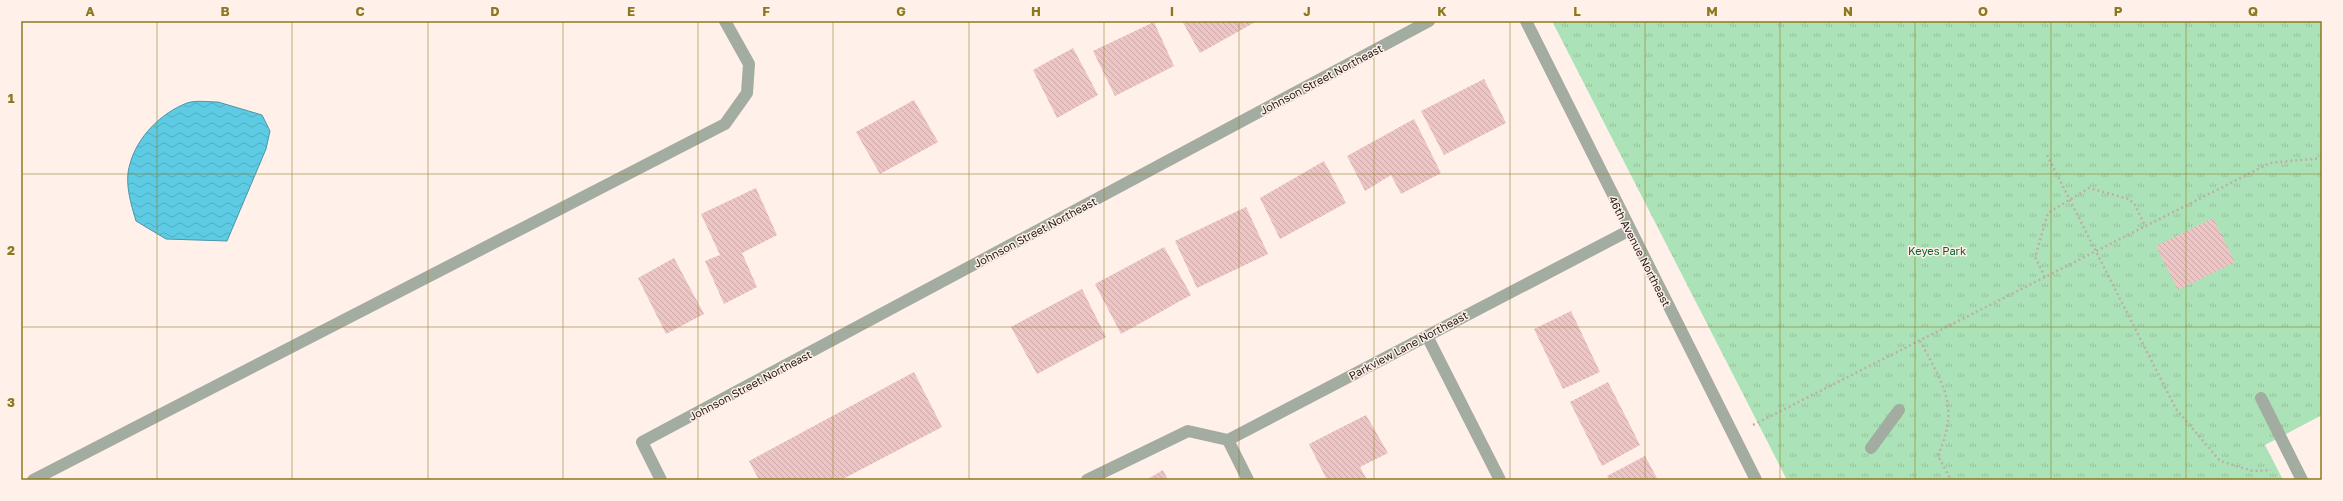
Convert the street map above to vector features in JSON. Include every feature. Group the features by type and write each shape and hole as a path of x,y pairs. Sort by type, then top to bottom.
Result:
{"street":[{"path":"33,480 725,124 747,93 749,64 725,21"},
{"name":"Johnson Street Northeast","path":"661,480 642,442 1428,21"},
{"name":"46th Avenue Northeast","path":"1526,21 1756,480"},
{"name":"Parkview Lane Northeast","path":"1228,440 1630,230"},
{"path":"1427,336 1500,480"},
{"path":"2260,398 2302,480"},
{"path":"1871,448 1900,410"},
{"path":"1087,480 1188,431 1228,440 1248,480"}],"path":[{"path":"2047,155 2176,409 2220,461 2253,471 2272,470 2294,464"},
{"path":"1734,436 2270,163 2322,158"},
{"path":"2045,277 2035,257 2048,213 2089,188 2129,199 2135,205 2145,226"},
{"path":"1920,341 1935,367 1948,406 1946,434 1938,456 1951,480"}],"green space":[{"name":"Keyes Park","path":"1552,21 2322,21 2322,415 2265,445 2283,480 1787,480"}],"water":[{"path":"198,101 218,102 262,115 270,131 266,149 227,241 166,239 136,221 130,200 128,185 128,171 133,154 144,135 151,127 177,107"}],"building":[{"path":"1182,21 1257,21 1200,53"},
{"path":"1154,22 1174,66 1115,96 1093,51"},
{"path":"1073,48 1098,95 1057,118 1033,70"},
{"path":"1484,79 1506,123 1444,155 1421,111"},
{"path":"914,100 938,142 880,174 856,132"},
{"path":"1414,119 1441,173 1401,194 1391,175 1365,191 1347,156"},
{"path":"1324,161 1346,203 1280,239 1260,198"},
{"path":"756,188 777,235 742,253 757,287 724,304 705,261 720,255 701,214"},
{"path":"1246,207 1268,254 1197,288 1175,241"},
{"path":"2213,218 2235,262 2178,290 2156,246"},
{"path":"1164,247 1191,295 1121,334 1095,284"},
{"path":"674,258 704,314 666,334 638,278"},
{"path":"1082,289 1106,337 1037,374 1011,327"},
{"path":"1571,311 1600,372 1563,389 1534,329"},
{"path":"914,372 942,427 841,480 759,480 749,461"},
{"path":"1608,382 1640,445 1602,466 1570,402"},
{"path":"1366,415 1388,453 1360,467 1367,480 1327,480 1309,444"},
{"path":"1645,456 1658,480 1609,480 1607,476"},
{"path":"1163,470 1168,480 1146,480"}]}
